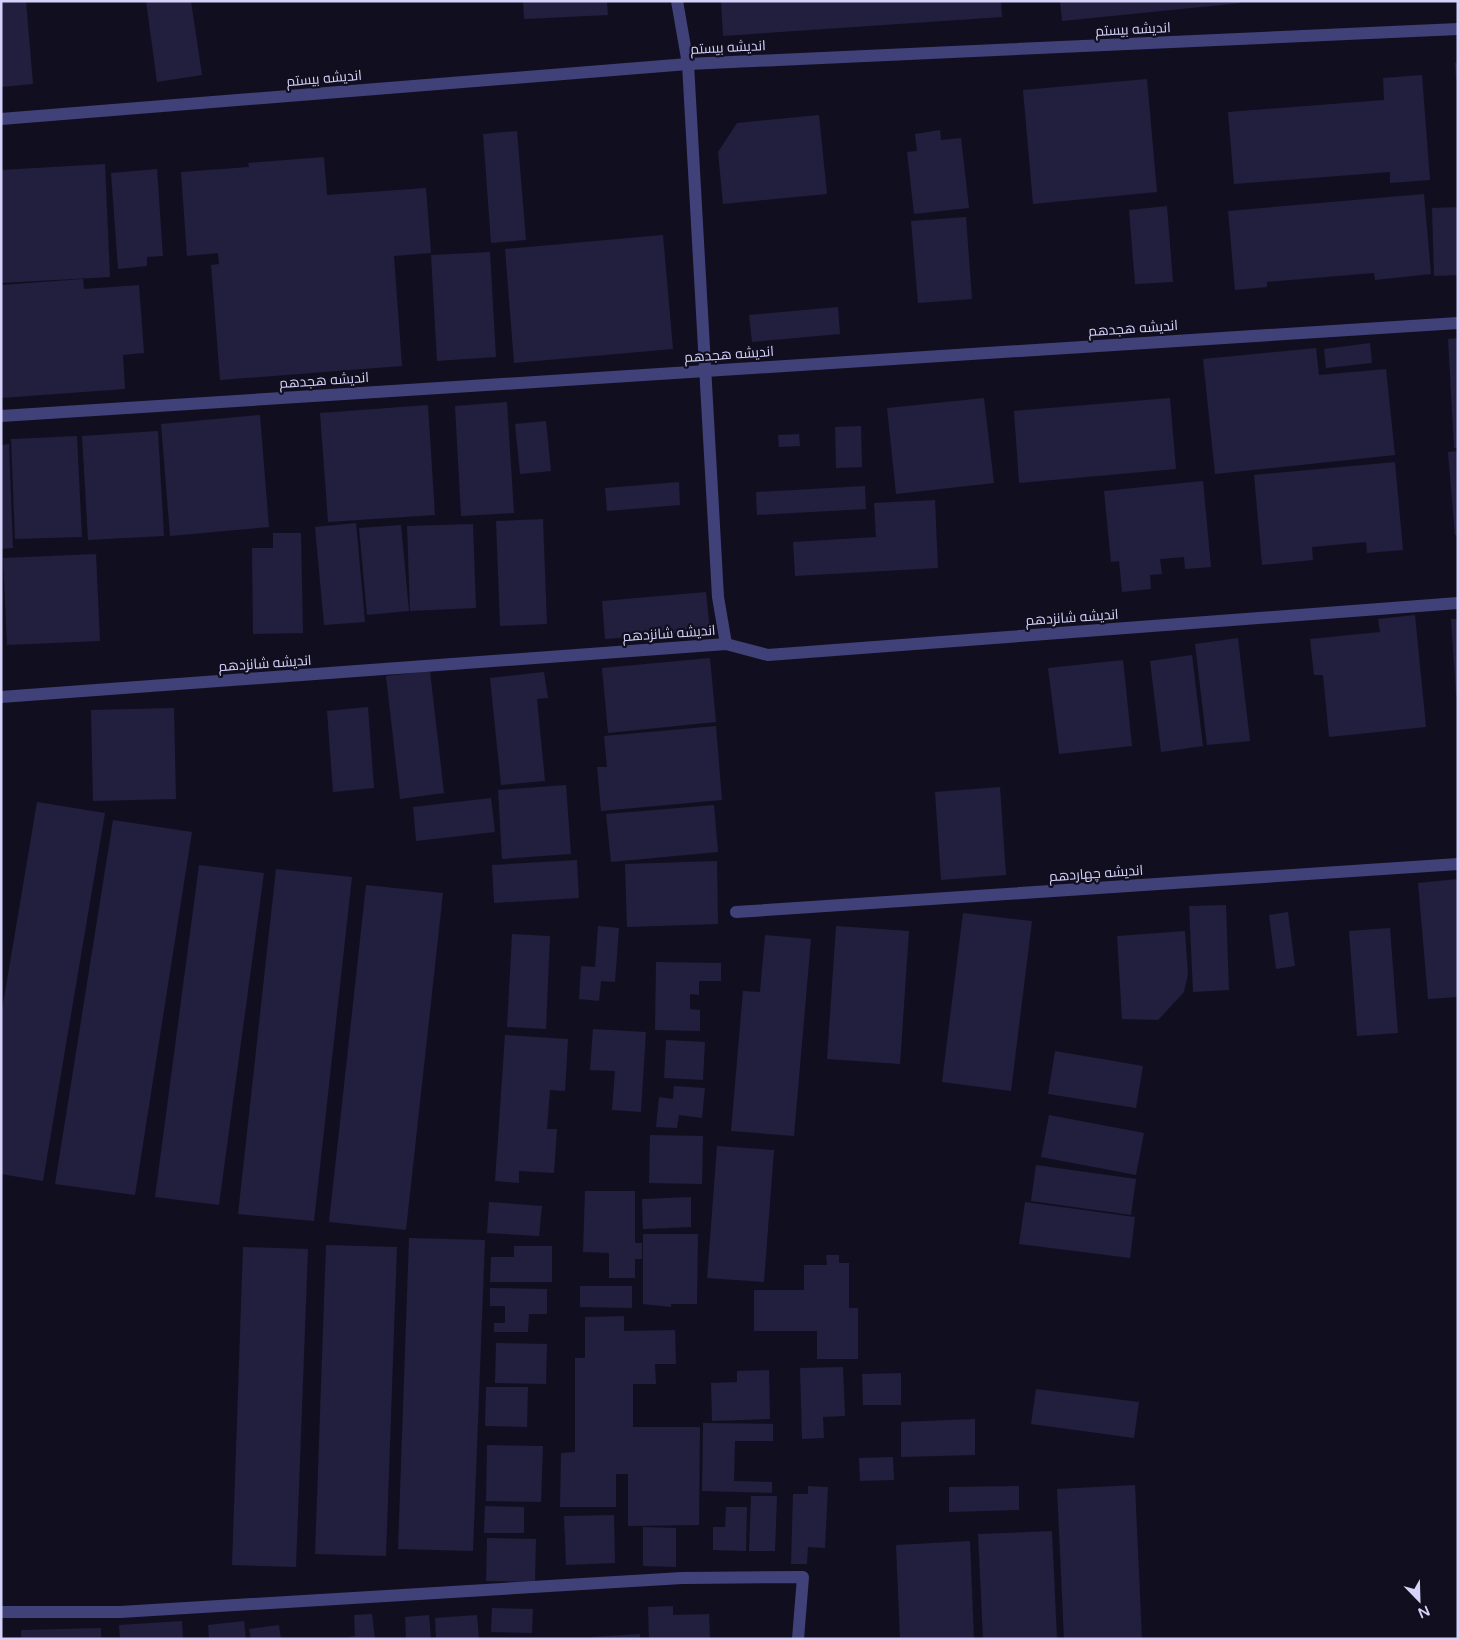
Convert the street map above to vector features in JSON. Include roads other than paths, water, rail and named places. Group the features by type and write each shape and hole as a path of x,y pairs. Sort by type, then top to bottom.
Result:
{"street":[{"path":"677,1 688,64 718,597 726,644"},
{"name":"اندیشه بیستم","path":"1,119 688,64 1458,29"},
{"name":"اندیشه هجدهم","path":"1,416 1458,323"},
{"name":"اندیشه شانزدهم","path":"1,697 726,644 768,655 1458,603"},
{"name":"اندیشه چهاردهم","path":"736,912 1458,864"},
{"path":"1,1612 120,1612 682,1578 803,1577 798,1639"}]}
